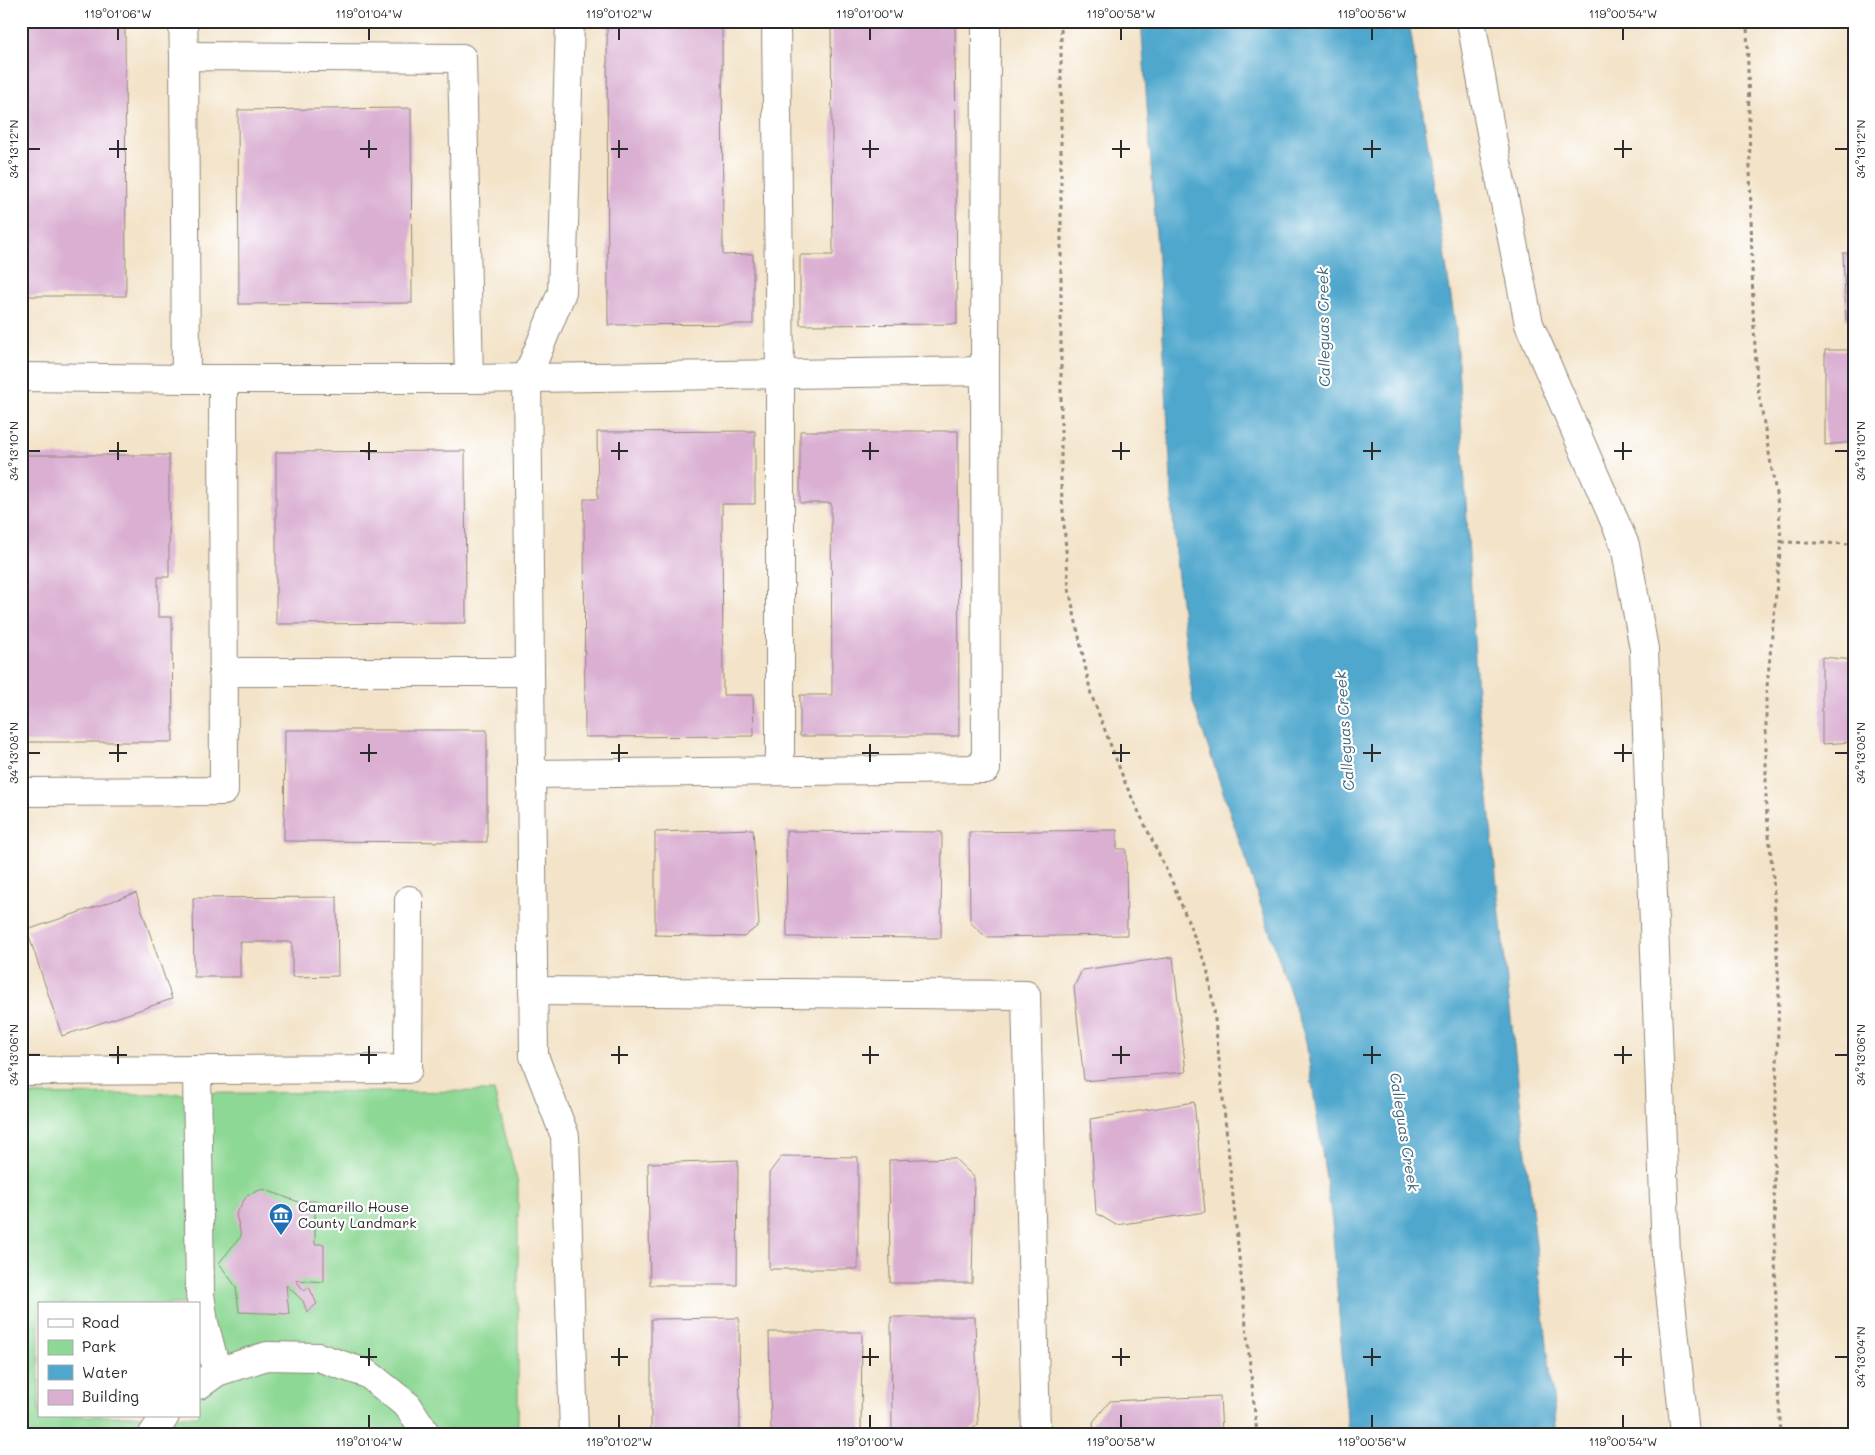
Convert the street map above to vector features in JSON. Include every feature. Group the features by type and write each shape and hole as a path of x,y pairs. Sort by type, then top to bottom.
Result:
{"street":[{"path":"183,21 186,379"},
{"path":"570,21 562,292 527,377 534,1056 565,1136 574,1434"},
{"path":"776,21 780,374 780,771"},
{"path":"531,774 986,769 986,21"},
{"path":"1471,21 1529,324 1625,545 1644,649 1666,1254 1685,1434"},
{"path":"184,56 462,58 469,379"},
{"path":"21,376 186,379 469,379 985,371"},
{"path":"21,792 224,790 223,379"},
{"path":"223,672 530,672"},
{"path":"21,1071 408,1069 409,900"},
{"path":"533,991 1026,995 1036,1434"},
{"path":"197,1070 200,1294 208,1378 266,1356 318,1357 368,1374 408,1406 426,1434"},
{"path":"153,1434 164,1418"}],"path":[{"path":"1061,21 1061,485 1069,589 1091,694 1126,784 1173,884 1206,968 1214,1010 1257,1434"},
{"path":"1748,21 1753,310 1757,383 1779,511 1781,542 1766,696 1766,804 1779,991 1774,1173 1777,1378 1781,1434"},
{"path":"1781,542 1854,544"}],"green space":[{"path":"494,1091 518,1184 518,1434 21,1434 21,1095"}],"water":[{"name":"Calleguas Creek","path":"1141,21 1409,21 1456,330 1477,693 1557,1434 1348,1434 1332,1221 1306,1041 1193,702 1175,552 1162,318"}],"building":[{"path":"21,21 125,21 126,296 29,296 21,284"},
{"path":"607,21 722,21 723,255 753,254 753,324 608,325"},
{"path":"831,21 955,21 957,324 800,325 800,255 833,255"},
{"path":"411,108 412,303 239,304 238,110"},
{"path":"1843,253 1854,253 1854,319 1846,320"},
{"path":"1825,350 1854,350 1854,442 1825,445"},
{"path":"755,431 755,504 722,504 723,695 753,695 754,736 585,737 584,499 598,499 597,432"},
{"path":"800,431 958,431 959,736 800,736 800,695 832,695 831,503 800,503"},
{"path":"465,451 466,623 276,624 276,452"},
{"path":"21,455 169,455 169,577 158,577 158,617 172,617 173,742 21,742"},
{"path":"1822,657 1854,660 1854,742 1822,744"},
{"path":"285,730 487,730 487,842 284,841"},
{"path":"753,829 759,925 744,937 655,935 655,832"},
{"path":"1117,830 1117,849 1126,849 1127,935 986,937 970,922 969,832"},
{"path":"786,831 942,832 941,938 787,937"},
{"path":"136,893 172,999 62,1036 27,930"},
{"path":"337,897 338,976 292,977 292,942 240,942 240,977 194,977 193,898"},
{"path":"1173,957 1186,1072 1084,1081 1074,987 1082,970"},
{"path":"1194,1102 1205,1212 1116,1225 1096,1213 1090,1119"},
{"path":"782,1156 858,1157 858,1269 769,1269 769,1173"},
{"path":"954,1158 974,1177 972,1283 890,1283 889,1160"},
{"path":"738,1160 737,1285 650,1285 648,1163"},
{"path":"263,1189 304,1204 309,1201 320,1201 315,1209 315,1244 324,1244 324,1282 296,1280 304,1291 309,1287 317,1304 307,1312 303,1301 286,1285 289,1314 239,1312 236,1287 219,1263 241,1236 236,1214 247,1195"},
{"path":"891,1317 975,1317 978,1425 964,1434 892,1434"},
{"path":"739,1318 740,1434 651,1434 651,1319"},
{"path":"769,1332 862,1332 861,1434 774,1434 771,1431"},
{"path":"1220,1396 1222,1434 1094,1434 1093,1422 1110,1401"}],"place":[{"name":"Camarillo House County Landmark","path":"281,1236"}]}
